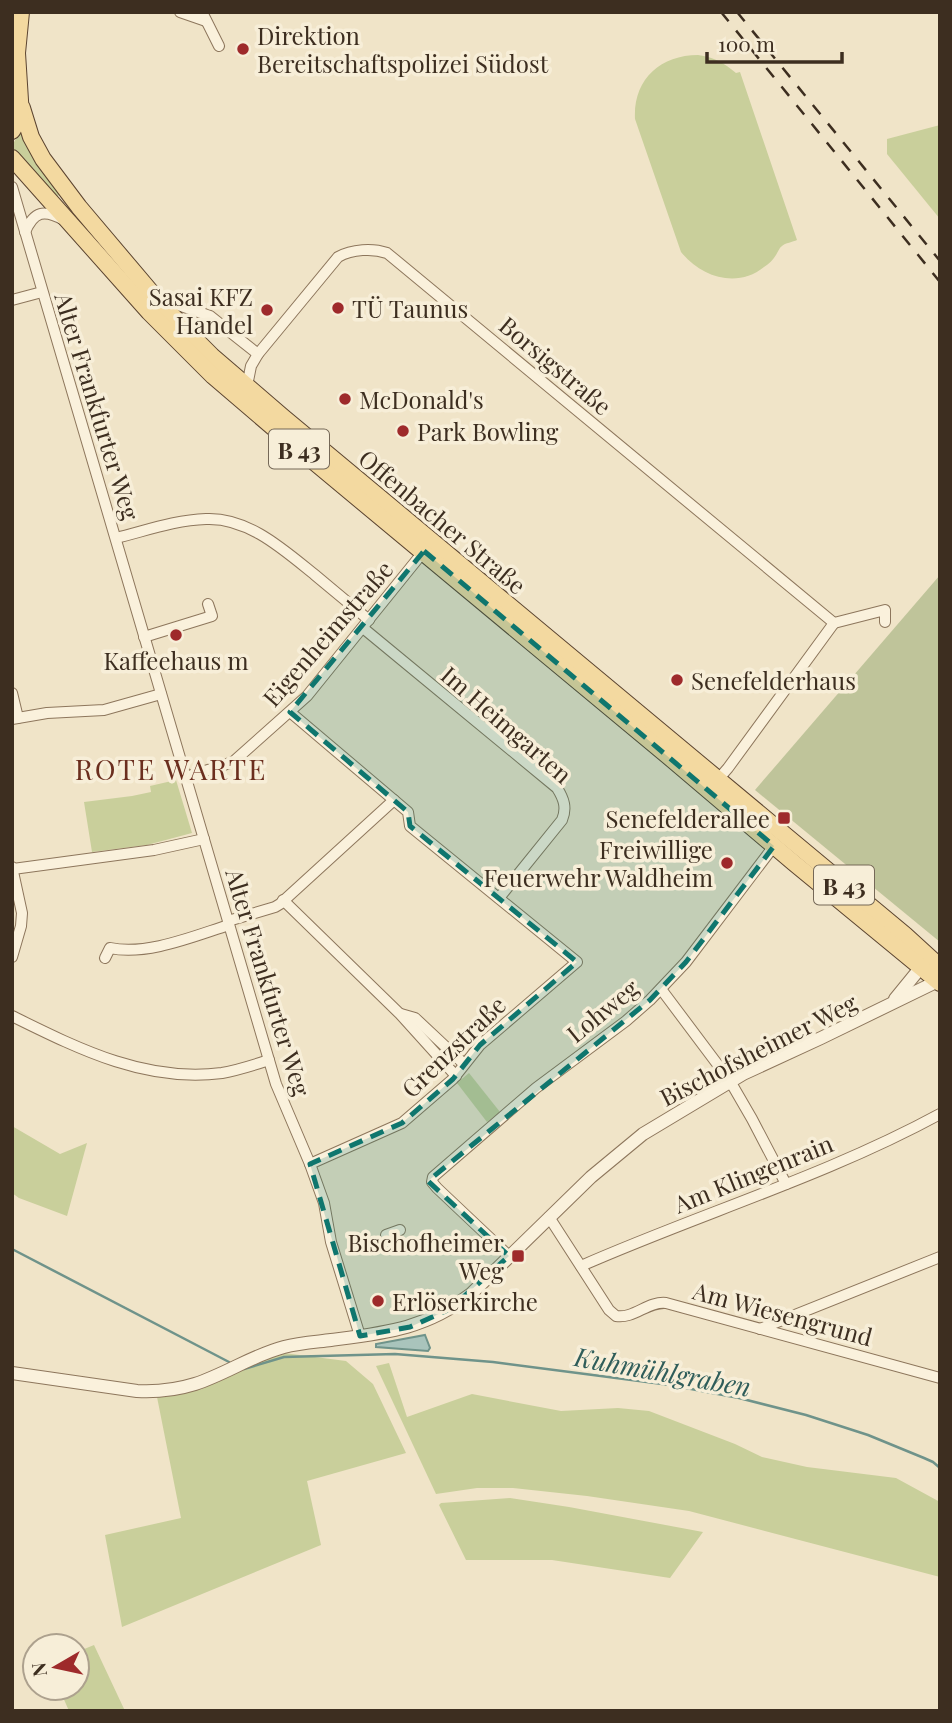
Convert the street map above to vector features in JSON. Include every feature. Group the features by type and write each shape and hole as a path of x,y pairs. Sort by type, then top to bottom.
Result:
{"main road":[{"path":"12,32 20,13"},
{"path":"12,131 22,108 18,75 20,13"},
{"name":"Offenbacher Straße","path":"12,93 22,108 32,137 48,167 156,298 212,356 737,804"},
{"name":"Offenbacher Straße","path":"12,158 149,312 205,369 279,433 714,784"},
{"name":"B 43","path":"737,804 794,863 934,973"},
{"name":"B 43","path":"737,804 914,944 934,973"}],"street":[{"path":"180,12 204,17 219,46"},
{"name":"Alter Frankfurter Weg","path":"12,187 278,1091 326,1208 331,1242 360,1336"},
{"path":"25,232 32,219 43,213 52,214 73,225"},
{"name":"Borsigstraße","path":"247,386 251,366 258,354 338,257 349,252 387,253 834,623"},
{"path":"12,300 42,292"},
{"path":"156,298 210,316 258,354"},
{"name":"Im Heimgarten","path":"116,538 171,524 215,519 257,533 279,547 557,788 565,810 562,820 499,898"},
{"name":"Eigenheimstraße","path":"186,777 233,762 307,696 424,551"},
{"path":"144,637 212,616 208,604"},
{"path":"714,784 834,623 885,610 886,622"},
{"path":"12,693 15,718 47,713 104,710 161,694"},
{"path":"290,712 408,812 410,826 499,898"},
{"path":"105,958 110,948 149,948 275,906 394,800"},
{"path":"12,957 22,913 13,868 154,850 204,839"},
{"name":"Lohweg","path":"509,1256 437,1188 432,1182 433,1177 536,1088 626,1021 660,989 686,962 775,846"},
{"name":"Grenzstraße","path":"310,1164 402,1123 456,1076 480,1045 577,962 499,898"},
{"path":"283,900 400,1014 456,1076"},
{"name":"Bischofsheimer Weg","path":"893,1002 934,973"},
{"name":"Bischofsheimer Weg","path":"12,1373 156,1392 197,1384 286,1347 410,1327 450,1309 471,1294 612,1158 643,1134 730,1081 893,1002 934,973"},
{"path":"660,989 730,1081 786,1184"},
{"path":"400,1014 415,1018 464,1064"},
{"path":"12,1016 89,1053 156,1071 218,1073 269,1060"},
{"name":"Am Klingenrain","path":"581,1266 876,1146 940,1114"},
{"path":"549,1217 581,1266"},
{"path":"386,1235 400,1230"},
{"path":"760,1329 940,1257"},
{"name":"Am Wiesengrund","path":"581,1266 609,1310 616,1316 627,1316 656,1303 663,1303 940,1378"}],"highlighted area":[{"path":"424,551 774,846 686,962 650,1000 428,1181 509,1256 450,1309 410,1327 360,1336 310,1164 402,1123 453,1079 480,1045 577,962 410,826 408,812 290,712"}],"green space":[{"path":"698,55 718,61 736,73 740,72 797,240 781,247 774,259 754,274 731,279 709,274 689,261 681,252 635,119 639,93 652,72 672,60"},
{"path":"940,125 940,219 887,154 887,139"},
{"path":"22,127 42,171 60,194 57,197 12,149"},
{"path":"940,575 940,942 755,790"},
{"path":"176,780 192,833 147,845 92,852 84,802 151,792 150,786"},
{"path":"469,1073 500,1112 487,1122 457,1083"},
{"path":"12,1126 60,1154 87,1143 67,1216 12,1193"},
{"path":"276,1352 346,1361 373,1384 406,1453 307,1481 321,1545 122,1627 105,1535 181,1518 157,1397 186,1390"},
{"path":"389,1363 407,1417 472,1394 561,1411 618,1408 649,1411 762,1457 807,1467 896,1478 940,1502 940,1577 689,1511 513,1488 477,1488 436,1494 376,1366"},
{"path":"510,1498 703,1532 670,1578 552,1560 466,1560 439,1505"},
{"path":"94,1645 125,1711 69,1711 65,1702 91,1702 91,1646"}],"water":[{"path":"425,1335 430,1348 428,1351 376,1347 376,1344"}],"waterway":[{"name":"Kuhmühlgraben","path":"12,1249 229,1362"},
{"name":"Kuhmühlgraben","path":"244,1369 284,1357 395,1354 493,1362 670,1385 739,1398 806,1415 868,1435 933,1462 940,1468"}],"railway":[{"path":"721,12 940,282"},
{"path":"737,12 940,261"}],"place":[{"name":"Direktion Bereitschaftspolizei Südost","path":"243,49"},
{"name":"TÜ Taunus","path":"338,308"},
{"name":"Sasai KFZ Handel","path":"267,310"},
{"name":"McDonald's","path":"345,399"},
{"name":"Park Bowling","path":"403,431"},
{"name":"Kaffeehaus m","path":"176,635"},
{"name":"Senefelderhaus","path":"677,680"},
{"name":"Senefelderallee","path":"784,818"},
{"name":"Freiwillige Feuerwehr Waldheim","path":"727,863"},
{"name":"Bischofheimer Weg","path":"518,1256"},
{"name":"Erlöserkirche","path":"378,1301"}],"district":[{"name":"ROTE WARTE","path":"171,768"}]}
